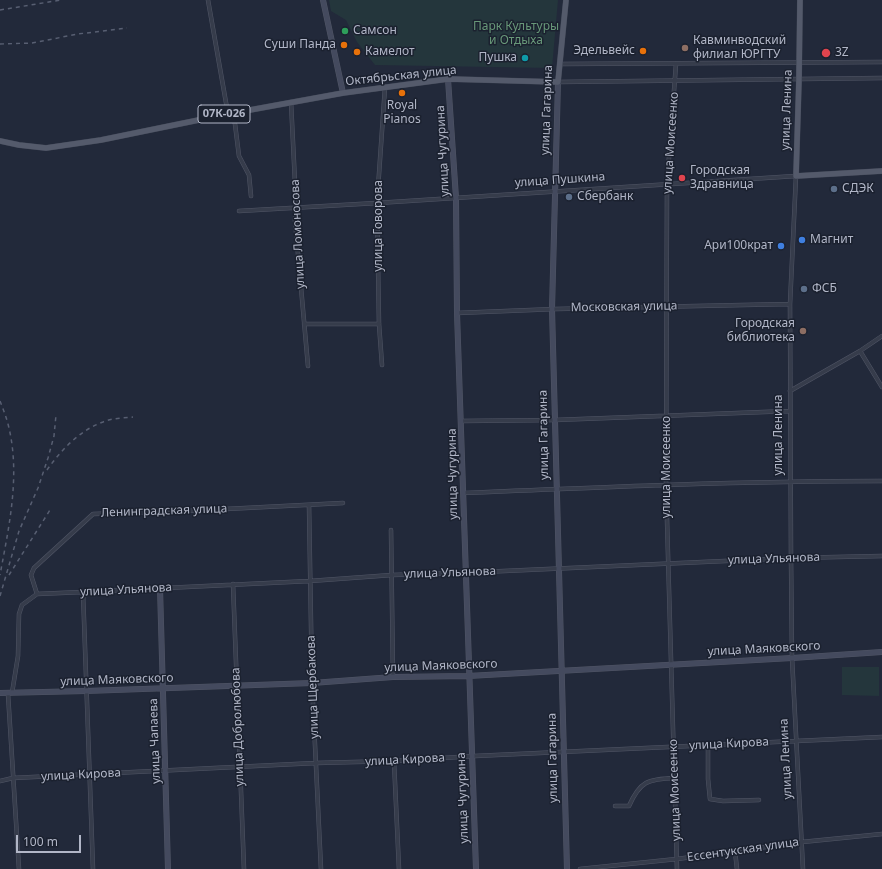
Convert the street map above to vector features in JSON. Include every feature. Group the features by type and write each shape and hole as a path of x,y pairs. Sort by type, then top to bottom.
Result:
{"main road":[{"name":"улица Гагарина","path":"558,82 566,0"},
{"name":"улица Ленина","path":"796,176 800,64 800,0"},
{"name":"Октябрьская улица","path":"0,141 46,148 101,140 230,113 343,93 448,79 558,82"},
{"name":"улица Пушкина","path":"796,176 882,171"}],"street":[{"path":"208,0 230,113 235,124 239,156 249,175 251,196"},
{"path":"323,0 343,93"},
{"path":"560,64 800,64 882,62"},
{"name":"улица Моисеенко","path":"676,64 667,184 666,485 677,869"},
{"name":"Октябрьская улица","path":"558,82 882,78"},
{"name":"улица Чугурина","path":"448,79 456,198 457,313 468,676 476,869"},
{"name":"улица Гагарина","path":"558,82 552,309 567,869"},
{"name":"улица Говорова","path":"382,365 379,324 377,203 385,87"},
{"name":"улица Ломоносова","path":"291,102 295,220 308,366"},
{"name":"улица Пушкина","path":"239,211 796,176"},
{"name":"улица Ленина","path":"796,176 790,304 790,481 792,658 803,869"},
{"name":"Московская улица","path":"457,313 552,309 790,304"},
{"path":"304,324 379,324"},
{"path":"790,390 860,351 882,336"},
{"path":"860,351 882,387"},
{"path":"461,421 555,420 790,410"},
{"path":"463,494 557,489 790,481 882,481"},
{"name":"Ленинградская улица","path":"37,594 31,575 34,568 93,514 343,503"},
{"name":"улица Щербакова","path":"309,505 312,682 321,869"},
{"path":"391,530 393,677"},
{"name":"улица Ульянова","path":"37,594 310,581 392,575 791,558 882,556"},
{"name":"улица Добролюбова","path":"233,584 244,869"},
{"name":"улица Чапаева","path":"160,588 168,869"},
{"path":"83,592 93,869"},
{"path":"19,869 13,778 10,694 18,656 19,614 22,605 37,594"},
{"name":"улица Маяковского","path":"0,693 10,694 237,686 393,677 468,676 882,652"},
{"name":"улица Кирова","path":"0,780 89,774 316,763 394,761 674,746 882,737"},
{"path":"708,745 708,780 710,799 758,800"},
{"path":"394,761 399,869"},
{"path":"616,806 629,806 634,796 647,782 657,779 675,778"},
{"name":"Ессентукская улица","path":"580,869 612,867 802,842 882,834"},
{"path":"735,851 737,869"}],"green space":[{"name":"Парк Культуры и Отдыха","path":"329,0 558,0 552,68 375,65 357,42 346,20 331,11"},
{"path":"842,667 879,667 879,696 842,695"}],"railway":[{"path":"0,10 61,0"},
{"path":"0,44 32,43 78,34 127,28"},
{"path":"0,401 7,421 12,443 14,462 14,481 10,519 0,575"},
{"path":"0,596 19,531 38,488 48,458 54,436 56,415"},
{"path":"47,470 58,455 79,435 87,430 106,421 118,418 133,417"},
{"path":"9,575 50,510"}],"place":[{"name":"Самсон","path":"345,31"},
{"name":"Суши Панда","path":"344,45"},
{"name":"Кавминводский филиал ЮРГТУ","path":"685,48"},
{"name":"Эдельвейс","path":"643,51"},
{"name":"Камелот","path":"357,52"},
{"name":"3Z","path":"826,53"},
{"name":"Пушка","path":"525,58"},
{"name":"Royal Pianos","path":"402,93"},
{"name":"Городская Здравница","path":"682,178"},
{"name":"СДЭК","path":"834,189"},
{"name":"Сбербанк","path":"569,197"},
{"name":"Магнит","path":"802,240"},
{"name":"Ари100крат","path":"781,246"},
{"name":"ФСБ","path":"804,289"},
{"name":"Городская библиотека","path":"803,331"}]}
